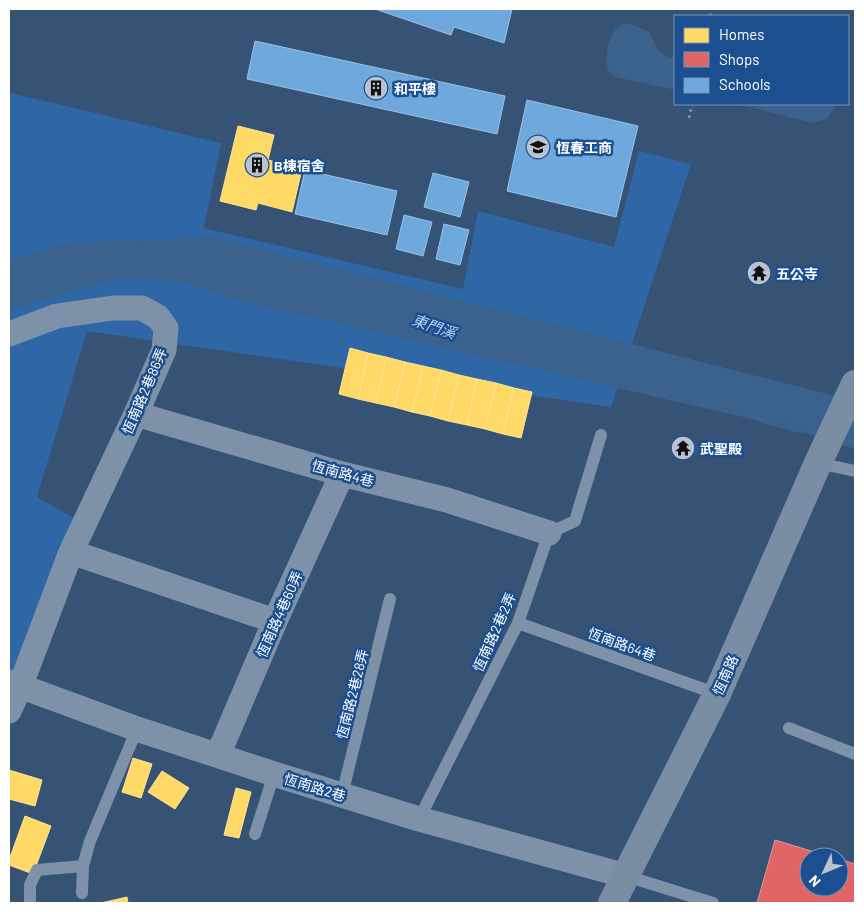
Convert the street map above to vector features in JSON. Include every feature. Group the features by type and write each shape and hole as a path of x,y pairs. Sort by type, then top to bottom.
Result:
{"street":[{"name":"恆南路2巷86弄","path":"9,334 58,316 113,308 142,308 158,317 166,328 164,350 136,414 70,552 14,685 9,711"},
{"name":"恆南路","path":"612,903 717,694 823,452 853,389"},
{"name":"恆南路4巷","path":"136,414 342,474 447,500 549,533"},
{"name":"恆南路4巷60弄","path":"218,755 275,622 342,474"},
{"path":"70,552 275,622"},
{"name":"恆南路2巷","path":"14,685 137,729 274,774 419,819 626,876"}],"lane":[{"path":"549,533 575,521 601,435"},
{"path":"823,452 855,471"},
{"name":"恆南路2巷2弄","path":"419,819 518,623 549,533"},
{"name":"恆南路2巷28弄","path":"342,795 390,599"},
{"name":"恆南路64巷","path":"518,623 717,694"},
{"path":"789,728 855,754"},
{"path":"82,893 83,866 90,841 137,729"},
{"path":"255,834 274,774"},
{"path":"30,903 30,885 37,870 83,866"},
{"path":"626,876 713,903"}],"path":[{"path":"689,118 692,105"}],"shaded area":[{"path":"9,90 11,93 221,143 204,228 463,289 478,211 614,247 639,151 691,164 611,407 87,331 37,497 84,524 9,710"}],"water":[{"path":"623,23 634,25 649,32 658,50 670,59 674,56 674,90 615,77 608,71 606,59 608,46 614,31"},
{"path":"742,105 834,105 834,109 827,119 812,123"},
{"path":"214,237 855,401 855,449 790,428 234,299 180,281 120,277 9,311 9,261 68,243"}],"building: Homes":[{"name":"B棟宿舍","path":"238,126 274,135 268,160 302,169 292,212 258,203 256,210 220,201"},
{"path":"350,348 368,353 358,399 339,394"},
{"path":"368,353 386,357 376,403 358,399"},
{"path":"386,357 405,362 394,407 376,403"},
{"path":"405,362 423,366 412,412 394,407"},
{"path":"423,366 441,370 430,416 412,412"},
{"path":"441,370 459,375 448,421 430,416"},
{"path":"459,375 477,379 467,425 448,421"},
{"path":"477,379 496,383 485,429 467,425"},
{"path":"496,383 514,388 503,434 485,429"},
{"path":"514,388 532,392 521,438 503,434"},
{"path":"133,758 152,764 141,798 122,792"},
{"path":"9,770 42,780 35,806 9,799"},
{"path":"162,771 189,788 175,809 148,792"},
{"path":"236,788 251,792 239,838 224,835"},
{"path":"25,816 51,826 33,874 9,865 9,860"},
{"path":"127,897 128,903 101,903"}],"building: Shops":[{"path":"775,840 799,847 799,897 849,897 849,862 855,864 855,903 757,903"}],"building: Schools":[{"path":"375,9 512,9 504,43 454,27 451,35"},
{"name":"和平樓","path":"255,41 505,96 497,134 247,79"},
{"path":"527,100 638,126 616,217 507,191"},
{"path":"305,170 397,191 387,235 295,214"},
{"path":"433,173 469,182 460,217 424,207"},
{"path":"404,215 432,222 423,256 396,249"},
{"path":"444,224 469,230 460,265 436,259"}],"waterway":[{"name":"東門溪","path":"763,420 800,430"}],"place":[{"name":"和平樓","path":"376,88"},
{"name":"恆春工商","path":"538,147"},
{"name":"B棟宿舍","path":"257,165"},
{"name":"五公寺","path":"759,273"},
{"name":"武聖殿","path":"683,448"}]}
